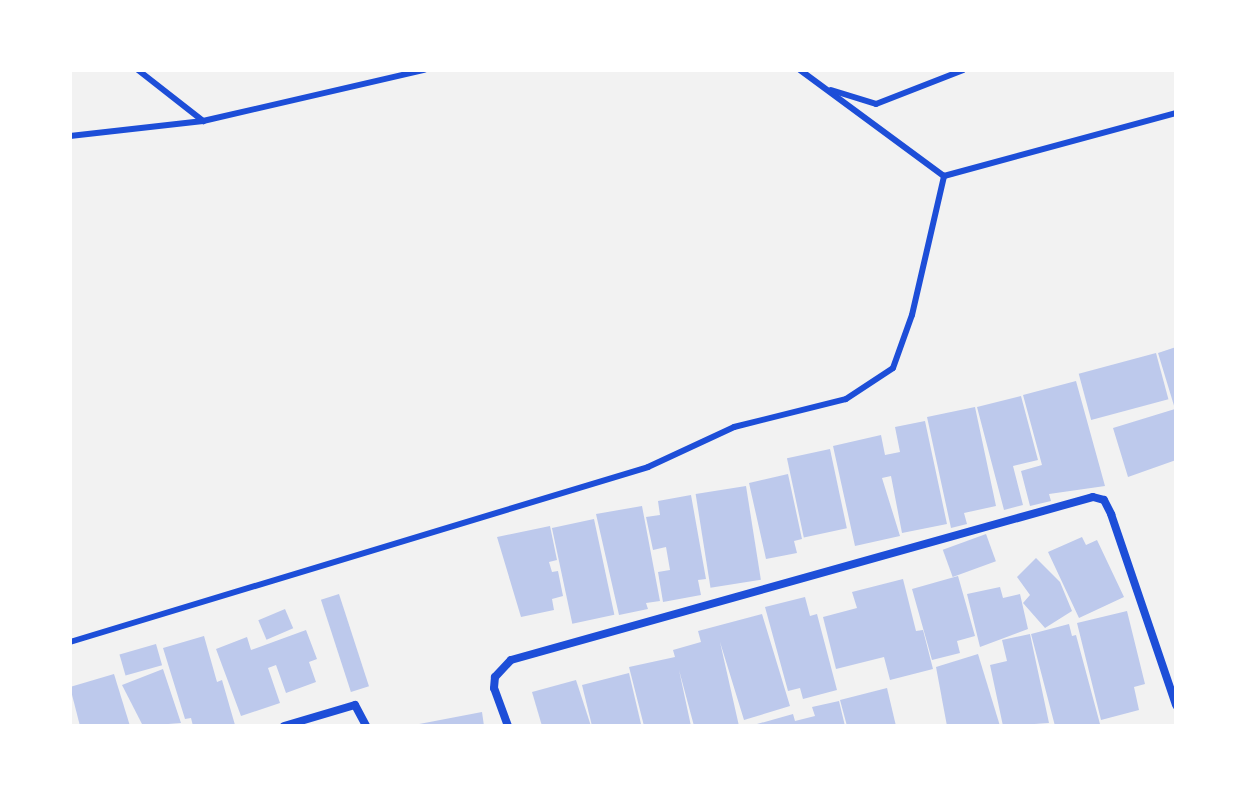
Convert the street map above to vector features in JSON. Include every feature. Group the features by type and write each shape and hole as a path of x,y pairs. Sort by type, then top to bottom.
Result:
{"street":[{"path":"508,726 494,688 501,666 511,660 1093,497 1104,500 1111,514 1176,705"},
{"path":"284,726 355,705 366,726"}],"lane":[{"path":"138,70 203,121"},
{"path":"70,136 203,121 424,70"},
{"path":"800,70 944,176"},
{"path":"823,88 876,104 963,70"},
{"path":"944,176 1176,113"},
{"path":"70,642 648,467 734,427 846,399 893,368 912,315 944,176"}],"building":[{"path":"1176,347 1176,460 1128,477 1113,428 1175,409 1158,353"},
{"path":"1156,353 1168,399 1091,420 1079,374"},
{"path":"1076,381 1105,486 1049,494 1051,501 1030,506 1021,471 1042,465 1023,395"},
{"path":"1021,396 1038,460 1013,466 1023,505 1004,510 977,407"},
{"path":"975,407 996,506 964,513 967,524 951,528 927,417"},
{"path":"925,421 947,524 902,533 891,476 882,478 900,536 855,546 833,446 881,435 885,455 900,452 895,427"},
{"path":"830,449 847,528 804,537 787,458"},
{"path":"788,474 802,539 794,541 797,553 766,559 749,483"},
{"path":"746,486 761,580 710,588 696,494"},
{"path":"691,495 706,579 698,580 701,595 663,602 658,572 670,570 666,547 653,550 646,517 660,515 658,501"},
{"path":"642,506 660,601 646,603 648,609 619,615 596,514"},
{"path":"594,519 614,615 572,624 552,528"},
{"path":"550,526 557,560 549,562 552,572 558,571 563,596 552,599 554,610 521,617 497,537"},
{"path":"986,534 996,561 953,577 943,550"},
{"path":"1082,537 1086,545 1097,540 1124,597 1079,618 1048,552"},
{"path":"1036,558 1060,582 1072,611 1045,628 1023,603 1030,595 1017,577"},
{"path":"958,576 975,636 957,641 960,653 932,660 912,589"},
{"path":"903,579 916,631 923,630 933,669 890,680 884,657 836,669 823,617 857,608 852,592"},
{"path":"1000,587 1003,598 1020,594 1028,629 980,647 967,594"},
{"path":"339,594 369,686 351,692 321,600"},
{"path":"805,597 810,616 817,614 837,690 803,699 800,688 788,691 765,607"},
{"path":"285,609 293,628 267,640 258,620"},
{"path":"1127,611 1145,684 1134,687 1139,710 1101,720 1077,623"},
{"path":"762,614 790,706 744,720 720,642 739,726 694,726 679,670 691,726 644,726 629,667 675,657 673,650 701,642 698,631"},
{"path":"1069,624 1072,636 1076,635 1100,724 1055,726 1031,634"},
{"path":"306,630 317,659 309,662 316,682 286,693 276,665 268,668 280,703 241,716 216,649 247,637 251,650"},
{"path":"1030,634 1049,723 1003,726 990,665 1007,661 1002,640"},
{"path":"204,636 217,682 222,680 235,725 193,726 191,718 185,719 163,648"},
{"path":"156,644 162,665 126,676 119,654"},
{"path":"978,654 1000,726 947,726 936,667"},
{"path":"163,669 181,723 143,726 122,685"},
{"path":"629,673 641,724 592,726 582,685"},
{"path":"114,674 130,726 80,726 70,687"},
{"path":"576,680 591,726 542,726 532,692"},
{"path":"887,688 896,726 847,726 840,700"},
{"path":"839,701 845,726 750,726 793,714 795,721 815,716 812,707"},
{"path":"482,712 484,726 414,726 414,725"}]}
